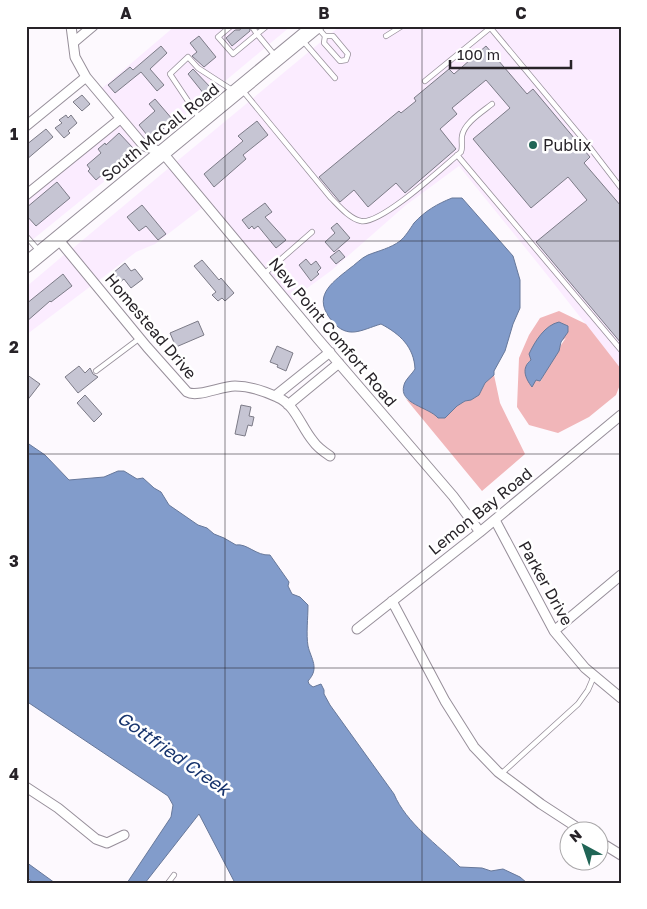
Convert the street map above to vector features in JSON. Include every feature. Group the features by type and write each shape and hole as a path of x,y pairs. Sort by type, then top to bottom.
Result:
{"main road":[{"name":"South McCall Road","path":"26,265 301,38 319,29"}],"street":[{"path":"71,26 74,57 86,77 144,146 162,152"},
{"path":"74,42 93,26"},
{"path":"26,126 86,77"},
{"path":"26,196 120,119"},
{"name":"New Point Comfort Road","path":"162,152 453,496 480,532"},
{"name":"Homestead Drive","path":"58,239 172,376 190,394 199,394 218,388 242,386 275,396 288,405 314,443 330,456"},
{"path":"275,396 330,352"},
{"path":"288,405 339,363"},
{"name":"Lemon Bay Road","path":"358,629 392,600 495,520 621,415"},
{"name":"Parker Drive","path":"495,520 554,631 594,676 621,698"},
{"path":"554,631 621,575"},
{"path":"392,600 461,728 474,747 501,774 569,822"},
{"path":"26,787 58,808 96,840 107,843 124,835"},
{"path":"610,848 621,855"}],"lane":[{"path":"386,36 402,26"},
{"path":"231,29 218,37 233,54 265,27"},
{"path":"425,81 489,27 588,145 621,188"},
{"path":"253,28 277,58"},
{"path":"319,29 333,36 339,42 348,54 346,60"},
{"path":"319,29 324,43 340,61 346,60"},
{"path":"245,35 250,40"},
{"path":"301,38 334,78"},
{"path":"239,40 244,46"},
{"path":"201,121 170,74 188,57 198,68 238,90 331,198 344,211 360,221 365,221 392,210 457,155 462,150 462,135 465,128 492,104"},
{"path":"346,60 350,65"},
{"path":"457,155 621,350"},
{"path":"264,274 312,232"},
{"path":"26,236 41,253"},
{"path":"96,371 140,338"},
{"path":"501,774 578,704 588,690 594,676"},
{"path":"168,883 174,875"}],"shaded area":[{"path":"175,26 291,26 151,143 147,142 101,89"},
{"path":"340,26 621,26 621,369 459,166 406,205 332,270 291,300 176,162"},
{"path":"120,125 143,150 26,245 26,202"},
{"path":"170,167 203,207 155,244 136,252 98,281 72,249"},
{"path":"65,254 91,286 26,335 26,287"},
{"path":"559,311 586,324 621,369 621,382 616,395 589,417 558,433 529,425 517,407 519,358 529,335 540,318","holes":["566,338 541,381 536,380 527,363"]},
{"path":"494,375 500,403 525,454 482,491 406,399 435,414 438,418 445,418 457,406 479,395 485,383"}],"water":[{"path":"452,198 462,198 513,256 520,280 520,308 505,351 494,371 494,375 485,383 479,395 457,406 445,418 438,418 410,401 403,391 407,379 415,369 412,354 405,342 381,324 355,332 349,332 338,327 326,312 324,298 330,286 360,260 400,241 422,215 436,205"},
{"path":"559,322 568,326 568,332 561,342 559,351 540,381 536,380 532,387 525,373 526,366 531,360 529,354 537,339 545,330"},
{"name":"Gottfried Creek","path":"26,442 45,455 69,480 104,477 118,471 124,471 137,479 143,478 161,492 169,505 198,525 207,528 214,534 236,545 244,546 260,554 270,555 289,582 288,586 292,594 300,597 308,605 307,641 314,664 312,676 308,681 309,684 313,687 321,684 330,705 394,794 406,815 460,867 482,868 491,871 503,869 520,877 527,883 235,883 199,814 145,883 127,883 171,817 173,805 168,796 26,701"},
{"path":"26,862 55,883 34,883 26,877"}],"building":[{"path":"242,26 249,26 250,31 232,46 226,38 235,30 240,30"},
{"path":"199,36 216,57 204,67 192,56 197,52 190,43"},
{"path":"161,46 167,53 150,69 164,85 157,91 141,72 115,93 108,85 130,67 133,70"},
{"path":"486,46 527,94 533,89 590,157 584,163 621,206 621,343 536,242 587,200 568,177 531,208 473,139 510,108 486,80 452,108 457,114 440,129 456,149 405,193 396,183 368,207 354,190 340,202 319,177 399,111 401,113 416,101 414,98 449,69 454,74"},
{"path":"193,69 211,88 204,94 188,74"},
{"path":"82,95 90,104 82,111 73,102"},
{"path":"155,99 173,120 151,140 139,125 155,111 149,104"},
{"path":"66,115 68,118 71,115 77,123 68,131 70,133 64,138 55,128 62,123 59,120"},
{"path":"257,121 268,135 243,155 246,159 214,187 204,174 243,141 238,136"},
{"path":"46,129 53,137 26,160 26,145"},
{"path":"119,133 133,148 96,180 88,171 90,169 87,165 101,153 98,149 105,143 106,145"},
{"path":"57,182 70,198 36,226 26,215 26,208"},
{"path":"265,203 272,212 265,217 286,240 276,248 258,226 254,229 252,226 249,229 242,220"},
{"path":"142,205 166,234 158,240 146,226 139,231 127,217"},
{"path":"337,223 350,238 334,252 325,242 335,233 331,228"},
{"path":"339,250 345,257 336,264 330,257"},
{"path":"306,259 311,265 316,261 321,268 317,272 319,274 311,281 299,265"},
{"path":"202,260 219,280 221,278 234,293 225,301 222,298 218,301 212,295 216,292 194,266"},
{"path":"125,263 131,271 135,269 143,279 131,288 124,279 120,282 113,273"},
{"path":"63,274 72,286 50,301 26,322 26,304"},
{"path":"198,321 204,335 176,347 170,333"},
{"path":"277,346 293,353 286,371 270,362"},
{"path":"79,366 85,373 90,368 93,374 98,377 78,393 65,377"},
{"path":"26,374 40,384 26,402"},
{"path":"85,395 102,414 94,422 77,403"},
{"path":"241,405 251,407 249,416 254,417 252,426 248,425 245,436 235,434"}],"place":[{"name":"Publix","path":"533,145"}]}
